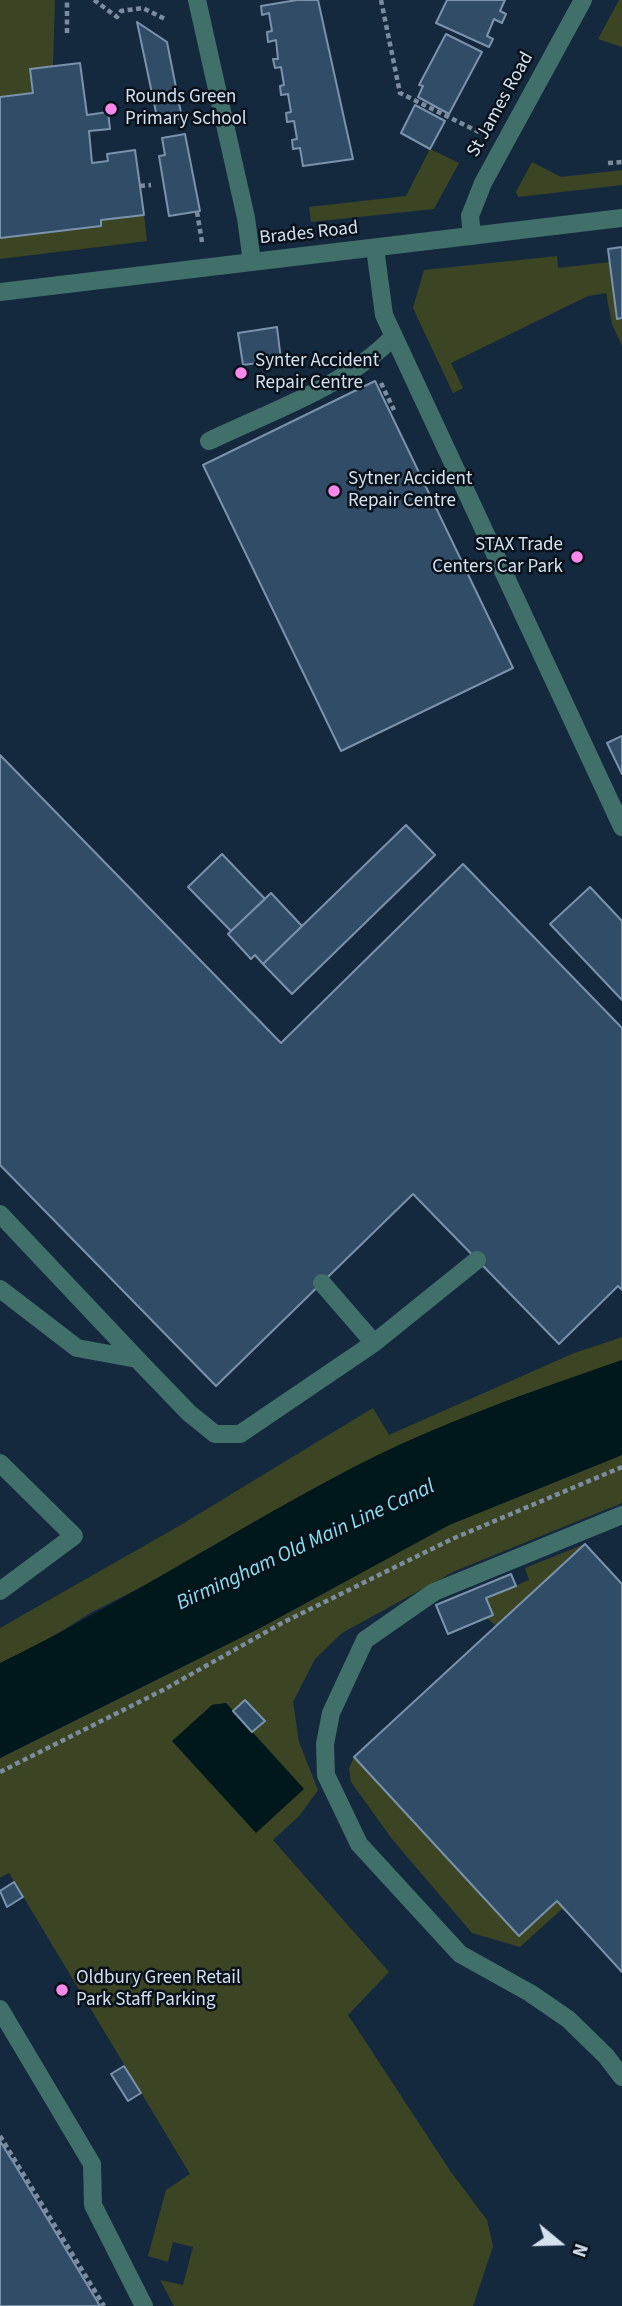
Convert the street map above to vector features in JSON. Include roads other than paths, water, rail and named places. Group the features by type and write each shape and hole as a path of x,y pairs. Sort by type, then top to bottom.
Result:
{"street":[{"path":"197,0 246,218 252,261"},
{"name":"St James Road","path":"472,236 470,216 483,183 583,0"},
{"name":"Brades Road","path":"0,292 622,218"},
{"path":"376,248 384,315 622,827"},
{"path":"209,441 334,381 379,351 394,336"},
{"path":"0,1214 189,1413 215,1434 240,1434 374,1343 477,1260"},
{"path":"322,1283 374,1343"},
{"path":"4,1293 77,1348 138,1359"},
{"path":"0,1463 75,1536 0,1591"},
{"path":"620,2069 568,2019 530,1993 460,1954 359,1844 326,1775 325,1744 331,1713 365,1640 434,1592 622,1515"},
{"path":"0,2009 92,2164 93,2205 144,2306"}],"water":[{"name":"Birmingham Old Main Line Canal","path":"622,1360 622,1455 449,1525 260,1628 0,1758 0,1663 352,1468 485,1409"},
{"path":"226,1703 304,1789 256,1833 172,1741 212,1705"}],"place":[{"name":"Rounds Green Primary School","path":"111,109"},
{"name":"Synter Accident Repair Centre","path":"241,373"},
{"name":"Sytner Accident Repair Centre","path":"334,491"},
{"name":"STAX Trade Centers Car Park","path":"577,557"},
{"name":"Oldbury Green Retail Park Staff Parking","path":"62,1990"}]}
